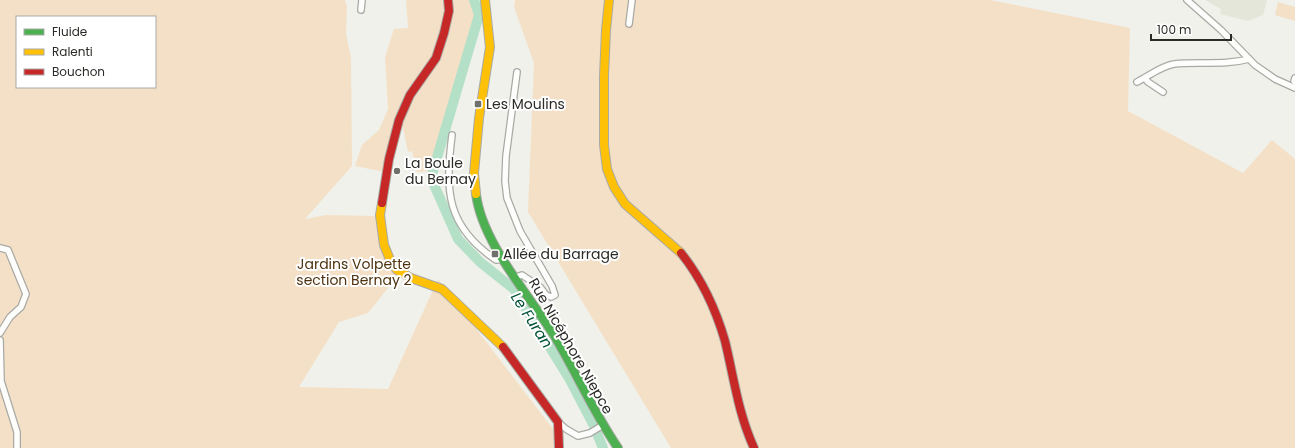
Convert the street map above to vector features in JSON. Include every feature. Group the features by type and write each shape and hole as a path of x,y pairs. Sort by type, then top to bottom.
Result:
{"street":[{"path":"361,10 362,0"},
{"path":"448,0 449,11 436,58 410,95 399,120 389,158 380,215 384,245 391,262 397,270 411,278 442,289 500,343 558,422 566,429 578,436 590,433 602,427"},
{"name":"Rue Nicéphore Niepce","path":"485,0 490,47 479,118 474,173 477,200 481,214 489,234 503,259 554,336 578,377 602,427 618,448"},
{"path":"609,0 602,78 604,149 607,169 614,188 624,203 676,248 686,260 703,288 723,334 731,365 738,407 748,436 754,448"},
{"path":"630,24 632,0"},
{"path":"1187,0 1221,30 1255,65 1275,79 1295,88"},
{"path":"1137,82 1173,64 1217,63 1248,59"},
{"path":"516,277 522,275 540,287 546,295 551,297 555,295 552,286 520,231 507,198 505,181 506,156 517,72"},
{"path":"1145,78 1148,82 1163,92"},
{"path":"1295,78 1295,82"},
{"path":"452,135 449,157 448,186 454,214 468,238 496,260 503,259"},
{"path":"0,248 8,250 26,294 21,307 10,317 0,333"},
{"path":"0,340 1,381 17,432 17,448"},
{"path":"558,422 559,448"}],"shaded area":[{"path":"1205,0 1267,0 1263,15 1248,21 1220,14 1221,9"}],"green space":[{"name":"Jardins Volpette section Bernay 2","path":"0,0 345,0 347,7 346,34 351,58 352,166 305,219 326,215 376,216 383,248 396,278 368,313 339,322 299,387 388,389 438,279 556,433 554,448 0,448"},
{"path":"406,0 445,0 446,9 442,31 433,58 410,91 385,172 355,166 362,145 379,130 388,109 385,57 394,29 408,28"},
{"path":"450,0 471,0 476,17 442,125 439,147 431,171 417,172 412,151 408,152 401,118 408,100 439,55"},
{"path":"515,0 990,0 1130,28 1128,111 1243,173 1272,140 1295,159 1295,448 671,448 528,212 534,63 514,7"},
{"path":"1278,2 1295,7 1295,21 1275,15"}],"waterway":[{"name":"Le Furan","path":"474,0 479,15 431,178 458,239 480,262 514,289 569,378 594,426 603,448"}],"traffic: fast":[{"path":"476,194 480,213 497,250 555,337 601,421 618,448"}],"traffic: slow":[{"path":"476,194 474,173 479,118 490,47 485,0"},
{"path":"609,0 604,76 604,145 607,169 614,187 625,204 681,253"},
{"path":"382,203 380,215 384,245 391,262 397,270 411,278 442,289 503,347"}],"traffic: jam":[{"path":"382,203 389,159 399,120 410,95 436,58 449,11 448,0"},
{"path":"681,253 695,273 717,318 725,341 740,409 754,448"},
{"path":"503,347 558,422 559,448"}],"place":[{"name":"Les Moulins","path":"478,104"},
{"name":"La Boule du Bernay","path":"397,171"},
{"name":"Allée du Barrage","path":"495,254"}]}
